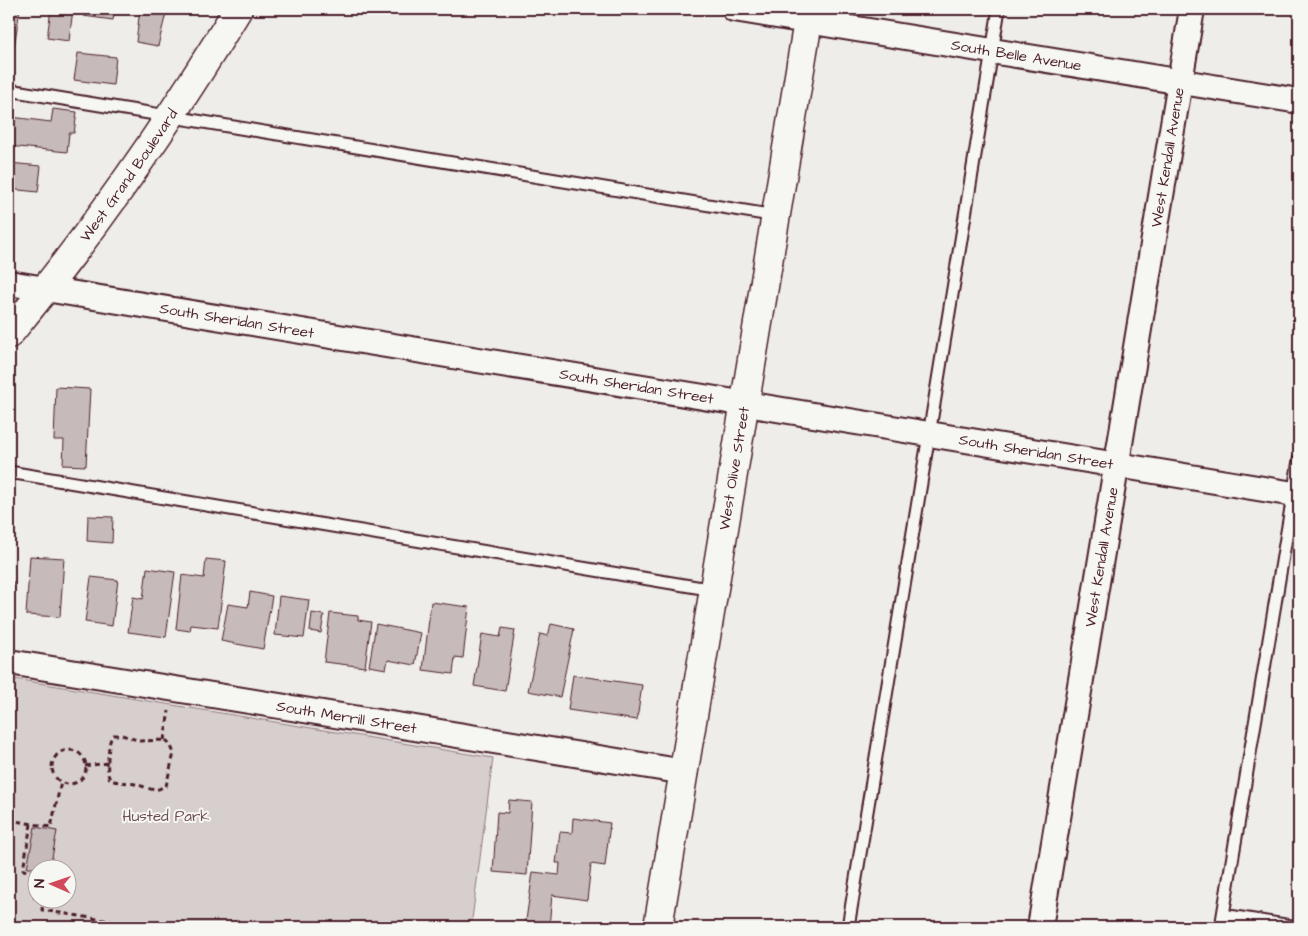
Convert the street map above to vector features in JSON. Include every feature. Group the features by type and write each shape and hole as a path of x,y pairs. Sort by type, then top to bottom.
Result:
{"street":[{"name":"West Grand Boulevard","path":"9,334 127,181 171,116 238,9"},
{"name":"South Belle Avenue","path":"734,9 809,15 992,51 1299,102"},
{"name":"West Kendall Avenue","path":"1040,927 1192,9"},
{"name":"West Olive Street","path":"658,927 809,15"},
{"name":"South Sheridan Street","path":"9,283 1294,494"},
{"name":"South Merrill Street","path":"9,662 685,772"}],"lane":[{"path":"848,927 906,587 928,433 999,9"},
{"path":"9,90 776,216"},
{"path":"1221,927 1299,460"},
{"path":"9,472 714,590"},
{"path":"1223,915 1298,927"}],"path":[{"path":"164,740 169,709"},
{"path":"113,735 122,735 140,741 164,740 170,744 174,753 169,767 169,782 162,789 156,790 130,783 114,782 106,771 109,743 113,735"},
{"path":"73,751 82,757 85,766 84,773 77,782 72,784 60,782 54,774 52,764 62,752 73,751"},
{"path":"85,766 108,763"},
{"path":"9,820 51,827 60,782"},
{"path":"28,871 23,870 31,824"},
{"path":"42,908 42,910 122,923"}],"green space":[{"name":"Husted Park","path":"9,678 493,758 471,927 9,927"}],"building":[{"path":"9,9 20,9 10,73 9,72"},
{"path":"51,9 73,9 69,41 47,38"},
{"path":"84,9 115,9 113,20 83,16"},
{"path":"140,9 167,9 158,46 136,42"},
{"path":"78,53 116,57 113,85 74,80"},
{"path":"53,109 77,112 74,133 69,133 67,152 9,146 11,117 51,122"},
{"path":"9,163 41,166 38,192 9,189"},
{"path":"56,387 90,389 86,466 63,465 64,440 54,440"},
{"path":"88,516 113,517 112,543 87,541"},
{"path":"30,556 64,558 60,617 26,615"},
{"path":"206,559 226,561 218,628 191,625 190,631 176,629 182,575 204,578"},
{"path":"147,568 175,572 166,637 128,632 133,597 143,599"},
{"path":"91,577 118,580 112,626 85,622"},
{"path":"9,582 14,582 11,614 9,614"},
{"path":"250,592 272,596 263,649 221,641 228,604 248,607"},
{"path":"279,596 309,600 304,638 275,635"},
{"path":"431,602 469,607 463,658 455,657 453,674 423,670"},
{"path":"312,613 324,615 321,633 310,631"},
{"path":"330,613 358,616 358,620 371,622 365,667 324,662"},
{"path":"376,624 421,633 415,665 388,660 386,669 369,666"},
{"path":"551,624 574,629 560,697 528,691 540,634 548,636"},
{"path":"502,628 515,630 505,691 474,686 482,634 500,637"},
{"path":"573,675 642,685 637,720 568,710"},
{"path":"509,800 532,802 527,875 493,872 497,812 508,813"},
{"path":"573,818 610,823 605,866 591,864 587,900 552,895 549,927 525,927 533,872 559,875 560,863 556,863 560,832 572,833"},
{"path":"35,827 57,831 52,858 29,858"}]}
